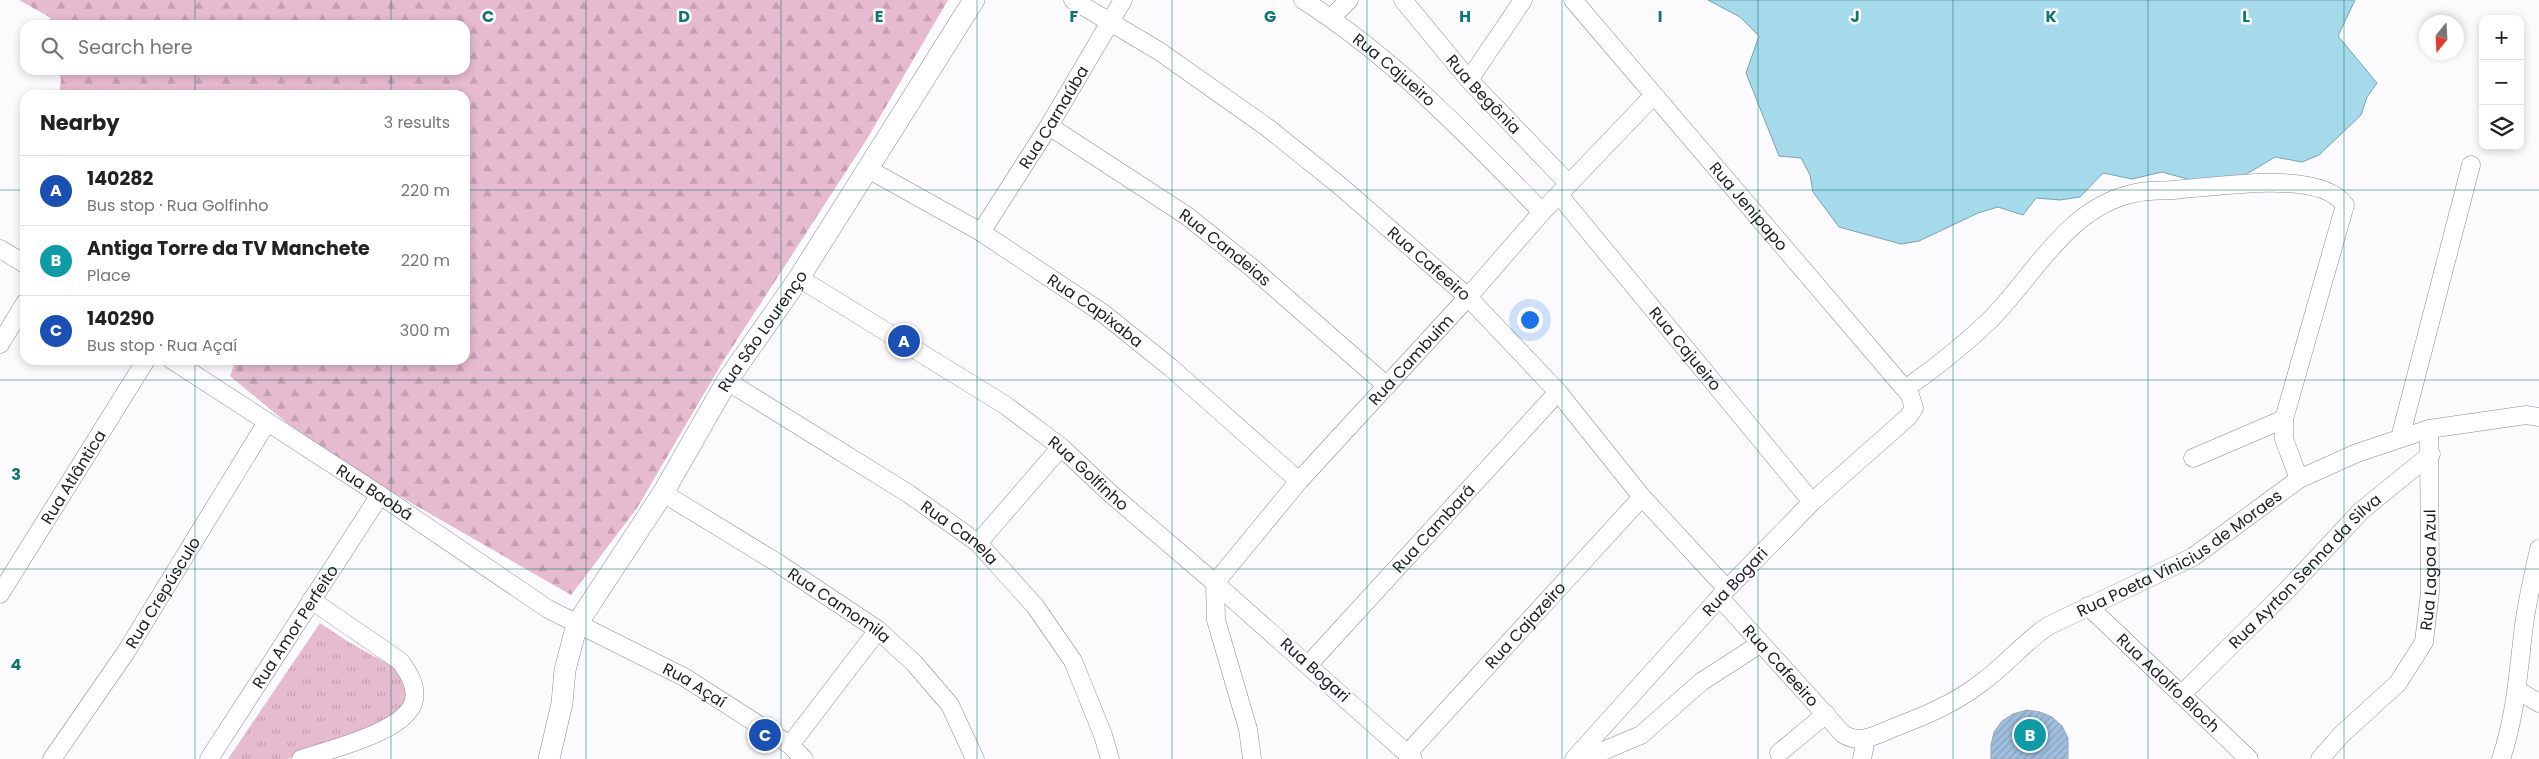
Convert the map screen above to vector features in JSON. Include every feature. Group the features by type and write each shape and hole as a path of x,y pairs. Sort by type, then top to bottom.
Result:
{"street":[{"name":"Rua São Lourenço","path":"550,759 562,703 565,670 577,624 663,493 727,381 799,278 974,0"},
{"name":"Rua Cafeeiro","path":"1073,0 1166,57 1268,128 1339,186 1468,297 1558,392 1723,594 1760,644 1843,734 1850,739 1866,738"},
{"name":"Rua Carnaúba","path":"981,232 1048,126 1123,0"},
{"name":"Rua Cajueiro","path":"1302,0 1331,18 1368,46 1440,111 1542,212"},
{"path":"1331,18 1349,0"},
{"name":"Rua Begônia","path":"1403,0 1469,80 1564,189"},
{"path":"1469,80 1523,0"},
{"name":"Rua Jenipapo","path":"1573,0 1910,395 1914,408 1908,417"},
{"name":"Rua Cambuim","path":"1215,583 1299,481 1468,297 1542,212 1653,96"},
{"name":"Rua Candeias","path":"1048,126 1187,216 1258,273 1386,386"},
{"path":"2400,438 2471,165"},
{"name":"Rua Capixaba","path":"868,169 981,232 1104,314 1170,367 1299,481"},
{"path":"1905,389 1948,359 1991,318 2066,231 2081,218 2107,203 2135,193 2286,182 2305,185 2333,194 2345,205 2284,420 2284,439 2300,479"},
{"name":"Rua Cajueiro","path":"1564,189 1812,502"},
{"path":"0,249 20,261"},
{"name":"Rua Golfinho","path":"799,278 1006,405 1061,447 1111,494 1215,583"},
{"path":"0,344 20,311"},
{"name":"Rua Atlântica","path":"0,594 143,365"},
{"name":"Rua Baobá","path":"180,365 380,494 548,608 577,624"},
{"name":"Rua Canela","path":"727,381 909,494 978,543 1035,606 1073,661 1103,735 1110,759"},
{"name":"Rua Cambará","path":"1309,664 1558,392"},
{"name":"Rua Poeta Vinicius de Moraes","path":"1866,738 1938,710 1966,695 1983,682 2027,640 2048,626 2088,606 2147,581 2192,557 2300,479 2357,453 2429,430 2526,416 2539,417"},
{"name":"Rua Bogari","path":"1574,759 1723,594 1812,502 1908,417"},
{"path":"2194,458 2284,420"},
{"name":"Rua Crepúsculo","path":"52,759 126,652 267,422"},
{"name":"Rua Lagoa Azul","path":"2320,759 2341,735 2398,682 2424,642 2430,592 2431,454 2429,430"},
{"path":"978,543 1061,447"},
{"name":"Rua Ayrton Senna da Silva","path":"2182,694 2288,590 2361,511 2431,454"},
{"name":"Rua Camomila","path":"663,493 776,562 878,630 914,663 950,706 975,759"},
{"name":"Rua Amor Perfeito","path":"208,759 380,494"},
{"name":"Rua Cajazeiro","path":"1410,756 1642,497"},
{"path":"2501,759 2510,732 2517,690 2523,632 2539,550"},
{"path":"1215,583 1216,620 1248,729 1252,759"},
{"name":"Rua Bogari","path":"1215,583 1309,664 1410,756"},
{"path":"301,759 366,738 388,727 410,711 414,701 410,675 400,661 311,600"},
{"name":"Rua Adolfo Bloch","path":"2088,606 2249,759"},
{"name":"Rua Açaí","path":"577,624 684,677 790,745 804,759"},
{"path":"790,745 878,630"},
{"path":"1584,759 1641,735 1701,682 1760,644"},
{"path":"2517,690 2539,703"},
{"path":"1779,753 1826,714"},
{"path":"1862,759 1866,738"}],"green space":[{"path":"19,0 948,0 867,139 722,363 637,508 571,595 361,474 288,424 230,376 234,365 470,365 470,90 60,90 60,75 470,75 470,20 49,20 51,18"},
{"path":"320,623 347,641 397,669 410,692 409,707 343,741 287,759 228,759"}],"water":[{"path":"1708,0 2355,0 2338,36 2377,83 2367,97 2361,115 2319,155 2302,162 2275,157 2230,184 2198,182 2162,172 2132,179 2103,173 2080,197 2060,200 2036,198 2023,215 1998,207 1978,213 1919,241 1901,244 1839,227 1813,192 1810,175 1801,158 1779,156 1746,73 1759,36 1740,17"}],"building":[{"path":"2027,710 2040,712 2052,717 2062,726 2068,738 2068,759 1991,759 1991,745 1994,732 2002,721 2013,714"}],"place":[{"name":"140282","path":"904,341"},
{"name":"140290","path":"765,735"},
{"name":"Antiga Torre da TV Manchete","path":"2030,735"}]}
